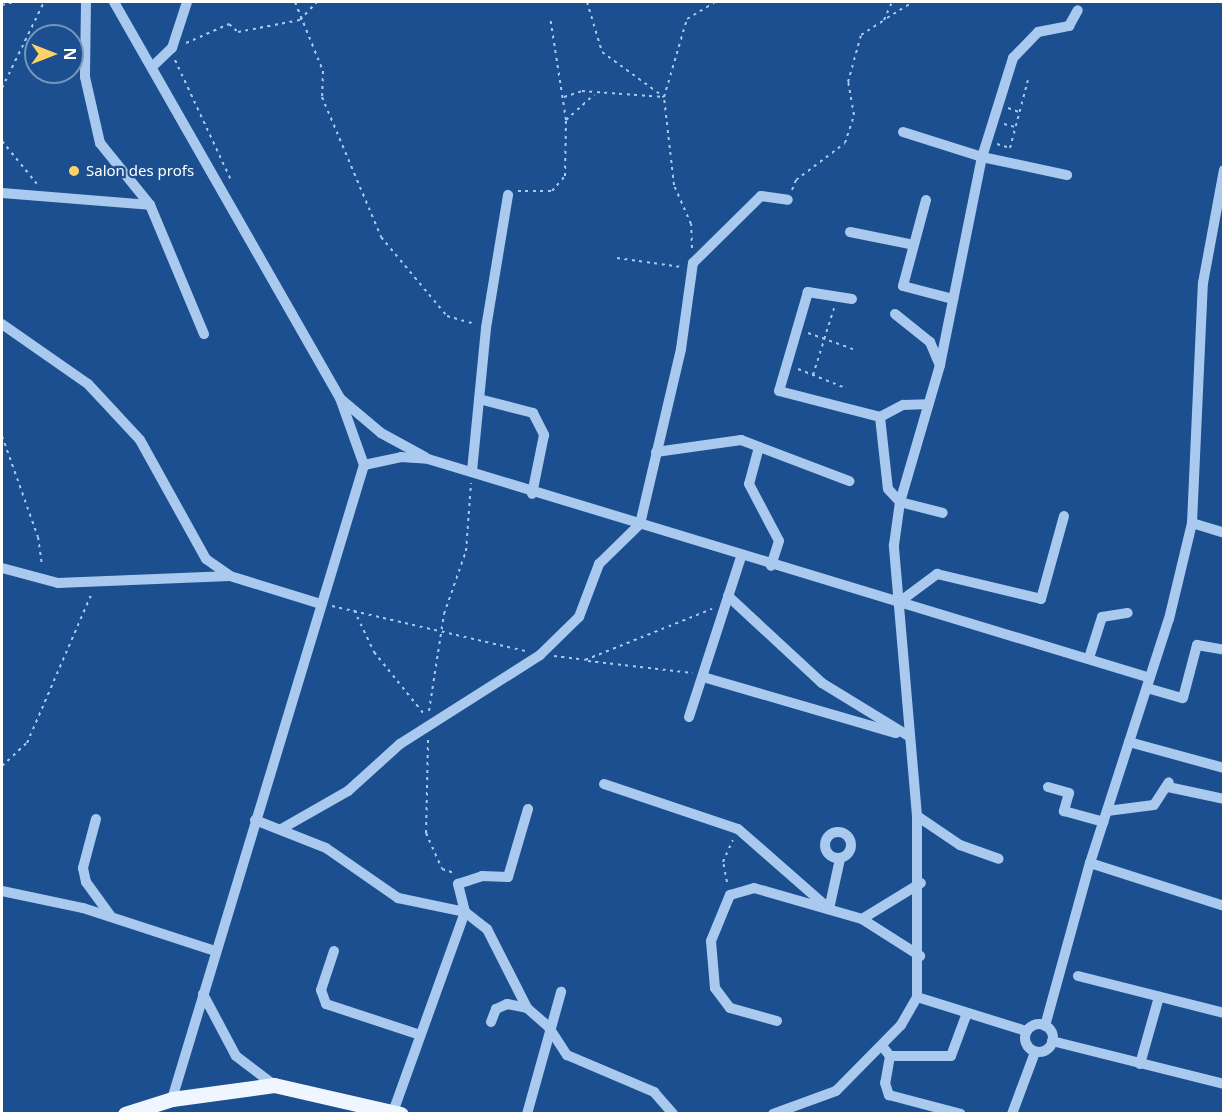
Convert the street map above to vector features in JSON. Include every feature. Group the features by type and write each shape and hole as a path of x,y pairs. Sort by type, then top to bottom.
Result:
{"main road":[{"path":"125,1113 274,1085 354,1108 397,1113"}],"street":[{"path":"86,2 85,77 100,143 150,205 204,334"},
{"path":"114,2 340,398 364,465 215,951 204,994 163,1105"},
{"path":"152,67 172,48 187,2"},
{"path":"773,1113 822,1100 882,1046 917,998 921,883 894,545 900,502 940,365 982,157 1020,49 1038,32 1070,26 1078,10"},
{"path":"903,132 982,157 1067,175"},
{"path":"1052,1041 1045,1026 1090,863 1149,683 1192,523 1203,283 1224,170"},
{"path":"2,193 150,205"},
{"path":"472,471 486,328 508,195"},
{"path":"283,828 348,791 428,726 540,655 579,617 599,564 640,524 681,350 692,268 761,196 788,200"},
{"path":"926,200 903,286 953,299"},
{"path":"850,232 914,245"},
{"path":"852,299 808,292 779,391 880,417 903,405 928,404"},
{"path":"895,314 930,342 940,365"},
{"path":"2,324 88,384 140,440 206,559 230,576 321,604"},
{"path":"340,398 381,434 428,459"},
{"path":"479,399 533,413 544,435 532,494"},
{"path":"880,417 888,489 900,502 943,513"},
{"path":"656,452 741,440 849,481"},
{"path":"759,447 749,484 778,541 771,566"},
{"path":"364,465 401,457 428,459 472,471 532,494 1089,658 1183,698 1197,645 1224,650"},
{"path":"898,603 937,574 1041,599 1064,516"},
{"path":"1192,523 1224,533"},
{"path":"689,717 741,557"},
{"path":"2,568 44,581 97,583 230,576"},
{"path":"728,596 822,683 910,737"},
{"path":"1089,658 1102,617 1128,613"},
{"path":"703,677 910,737"},
{"path":"1129,742 1224,768"},
{"path":"604,784 738,829 829,909"},
{"path":"1048,787 1069,793 1064,811 1105,817 1154,805 1168,785 1224,799"},
{"path":"397,1113 417,1034 465,912 458,884 482,876 508,877 528,809"},
{"path":"917,816 960,845 999,859"},
{"path":"96,819 83,868 86,882 110,915"},
{"path":"255,820 283,828 326,848 398,898 465,912 487,929 526,1008 548,1026 567,1055 654,1092 673,1113"},
{"path":"829,909 840,859"},
{"path":"1090,863 1224,906"},
{"path":"862,919 921,883"},
{"path":"777,1021 730,1008 716,988 711,941 730,895 754,888 862,919 920,956"},
{"path":"2,891 110,915 215,951"},
{"path":"334,951 321,990 326,1004 417,1034"},
{"path":"1078,976 1224,1013"},
{"path":"527,1113 548,1026 561,992"},
{"path":"204,994 236,1056 274,1085"},
{"path":"1140,1064 1159,997"},
{"path":"917,998 1026,1031 1045,1026"},
{"path":"491,1022 496,1009 507,1005 526,1008"},
{"path":"890,1056 951,1056 967,1013"},
{"path":"1026,1031 1025,1041 1035,1052 1044,1052 1052,1041"},
{"path":"1052,1041 1223,1085"},
{"path":"882,1046 890,1056 885,1083 889,1095 961,1113"},
{"path":"1012,1113 1035,1052"}],"path":[{"path":"2,5 14,2"},
{"path":"2,88 44,2"},
{"path":"295,2 300,20 323,71 322,97 381,237 447,316 486,328"},
{"path":"235,188 180,78 172,48 229,24 238,32 300,20 317,2"},
{"path":"587,2 602,52 664,97"},
{"path":"617,258 676,264 692,268 691,224 672,175 664,97 687,19 715,2"},
{"path":"884,20 892,2"},
{"path":"788,200 796,180 845,143 854,115 848,82 861,35 913,2"},
{"path":"508,195 559,187 565,176 566,120 550,17"},
{"path":"989,140 1010,148 1028,80"},
{"path":"563,98 582,91 594,95 664,97"},
{"path":"566,120 594,95"},
{"path":"2,141 50,198"},
{"path":"813,375 837,297"},
{"path":"797,328 854,350"},
{"path":"787,365 843,387"},
{"path":"2,436 38,537 44,581"},
{"path":"354,610 375,652 427,719 438,676 440,633 466,551 472,471"},
{"path":"2,766 27,743 97,583"},
{"path":"585,660 710,611 728,596"},
{"path":"321,604 540,655 678,668 703,677"},
{"path":"428,726 426,833 442,869 449,871"},
{"path":"730,895 723,862 738,829"}],"place":[{"name":"Salon des profs","path":"74,171"}]}
